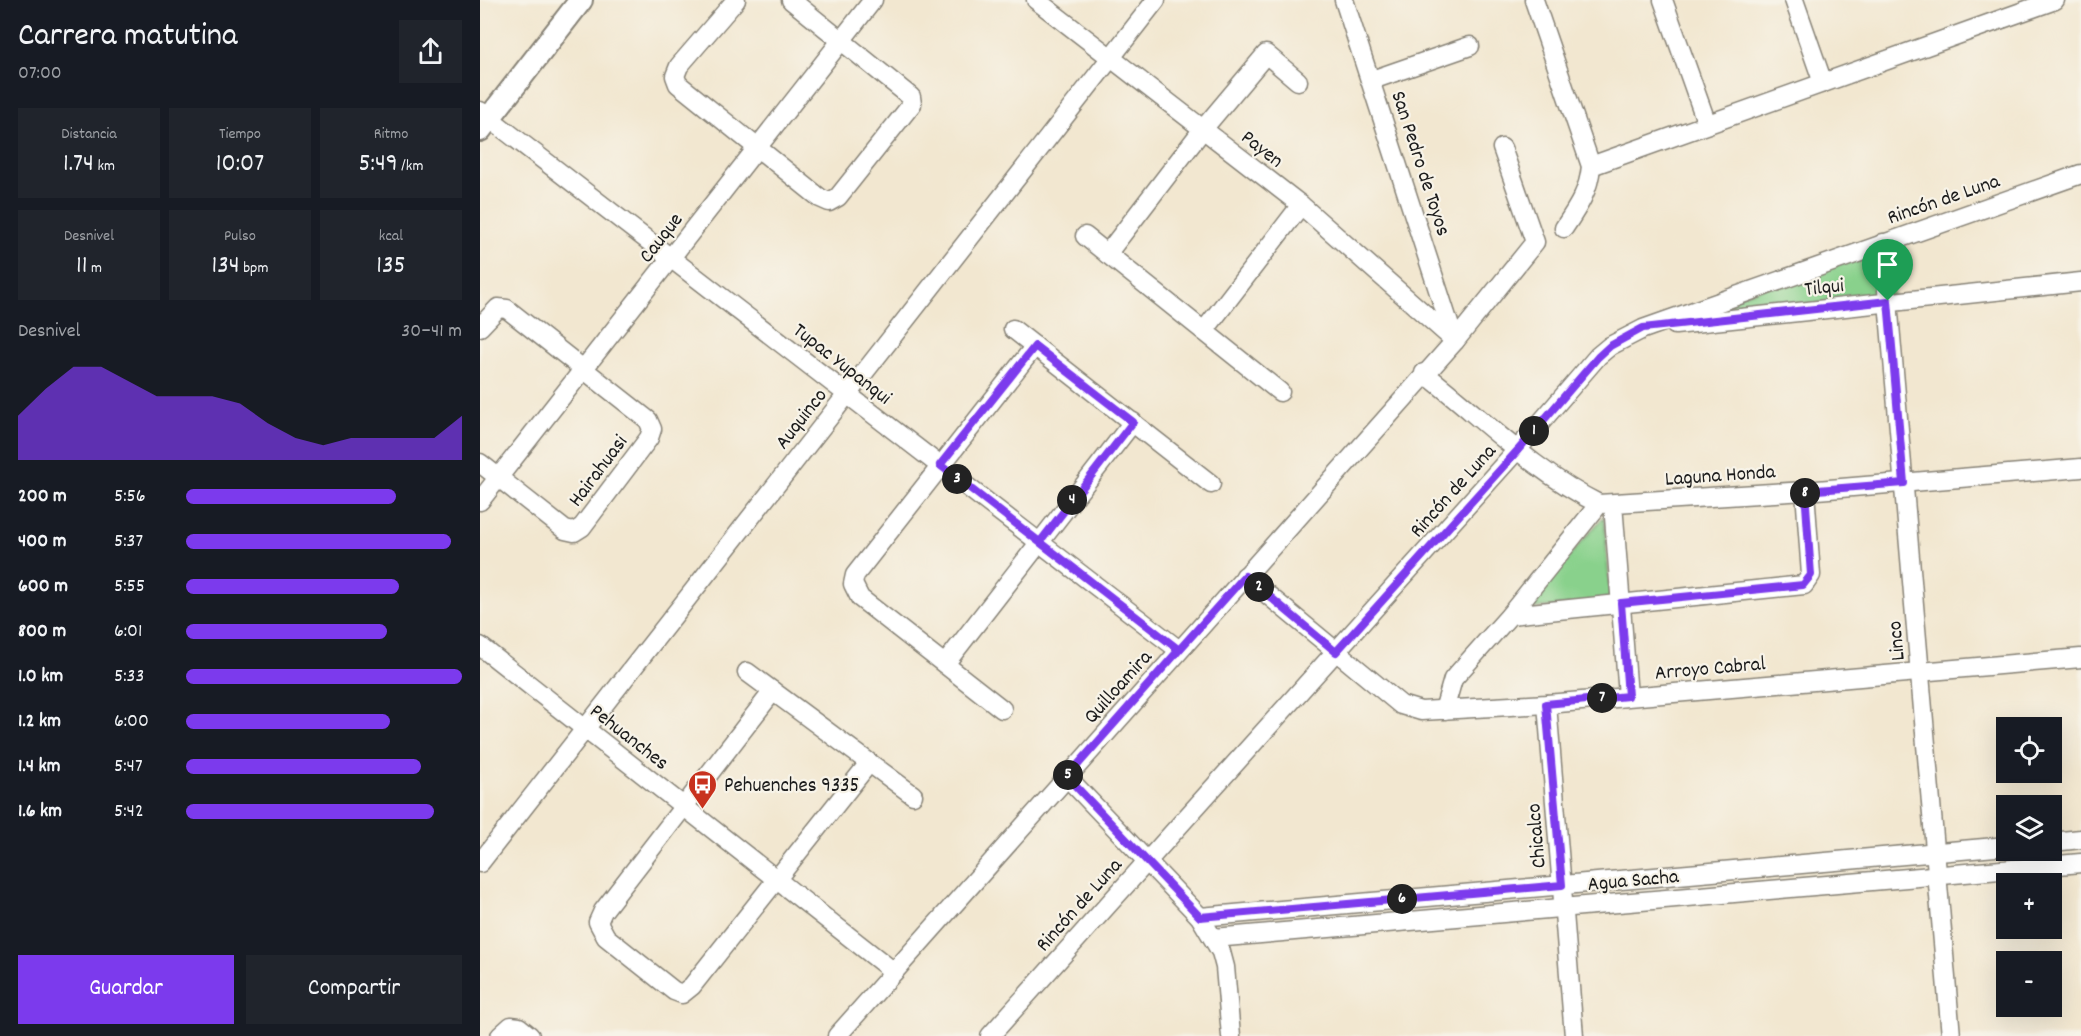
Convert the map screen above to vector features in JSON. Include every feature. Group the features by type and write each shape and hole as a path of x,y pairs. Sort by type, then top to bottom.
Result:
{"main road":[{"path":"483,120 581,0"}],"street":[{"path":"736,0 679,66 675,76 678,84 820,198 830,202 838,197 912,104 911,97 791,0"},
{"name":"Cauque","path":"480,501 873,0"},
{"name":"Payen","path":"1036,0 1301,205 1455,341"},
{"name":"Auquinco","path":"480,863 1156,0"},
{"name":"San Pedro de Toyos","path":"1344,0 1372,80 1455,341"},
{"path":"1534,0 1591,166 1589,183 1581,203 1564,228"},
{"path":"1663,0 1707,124"},
{"path":"1794,0 1823,83"},
{"path":"1591,166 2055,0"},
{"path":"1372,80 1470,46"},
{"path":"1107,254 1203,129 1266,54 1298,81"},
{"name":"Tupac Yupanqui","path":"483,120 672,259 1179,650"},
{"name":"Quilloamira","path":"837,1036 1424,373 1455,341 1535,242 1502,148"},
{"name":"Rincón de Luna","path":"990,1036 1610,346 1643,328 2081,174"},
{"path":"1204,331 1301,205"},
{"path":"1085,236 1280,392"},
{"name":"Linco","path":"1882,243 1951,1036"},
{"name":"Tilqui","path":"1643,328 2081,282"},
{"path":"480,327 498,308 507,309 584,369"},
{"path":"1012,329 1211,484"},
{"path":"1002,709 860,598 853,584 855,575 1035,346"},
{"name":"Hairahuasi","path":"498,478 565,530 574,532 582,527 649,438 651,429 648,420 584,369"},
{"path":"1424,373 1518,450 1579,494 1606,504"},
{"path":"945,664 1133,422"},
{"path":"480,463 498,478"},
{"name":"Laguna Honda","path":"1606,504 1805,491 2081,468"},
{"path":"1510,615 1803,585 1811,575 1805,491"},
{"path":"1606,504 1621,603 1628,696"},
{"path":"1444,710 1453,679 1606,504"},
{"name":"Arroyo Cabral","path":"1245,576 1401,705 1421,711 1546,704 2081,658"},
{"name":"Pehuanches","path":"480,646 894,972"},
{"path":"747,672 913,795"},
{"path":"773,691 603,910 598,922 606,937 674,991 682,994 692,986 869,763"},
{"name":"Chicalco","path":"1546,704 1575,1036"},
{"path":"1067,777 1200,917 1214,938 1225,967 1231,1036"},
{"path":"2062,841 2081,839"},
{"name":"Agua Sacha","path":"1200,917 1996,847"},
{"name":"Agua Sacha","path":"1214,938 2081,863"},
{"path":"505,1031 519,1027 530,1036"}],"green space":[{"path":"1888,246 1893,296 1660,322"},
{"path":"1604,516 1611,602 1523,609"}],"place":[{"name":"Pehuenches 9335","path":"703,810"}],"route":[{"path":"1888,301 1643,328 1610,346 1336,652 1245,576 1179,650 940,465 1035,346 1133,422 1040,542 1179,650 1067,777 1200,917 1562,885 1546,704 1628,696 1621,603 1803,585 1811,575 1805,491 1904,483 1888,301"}]}
